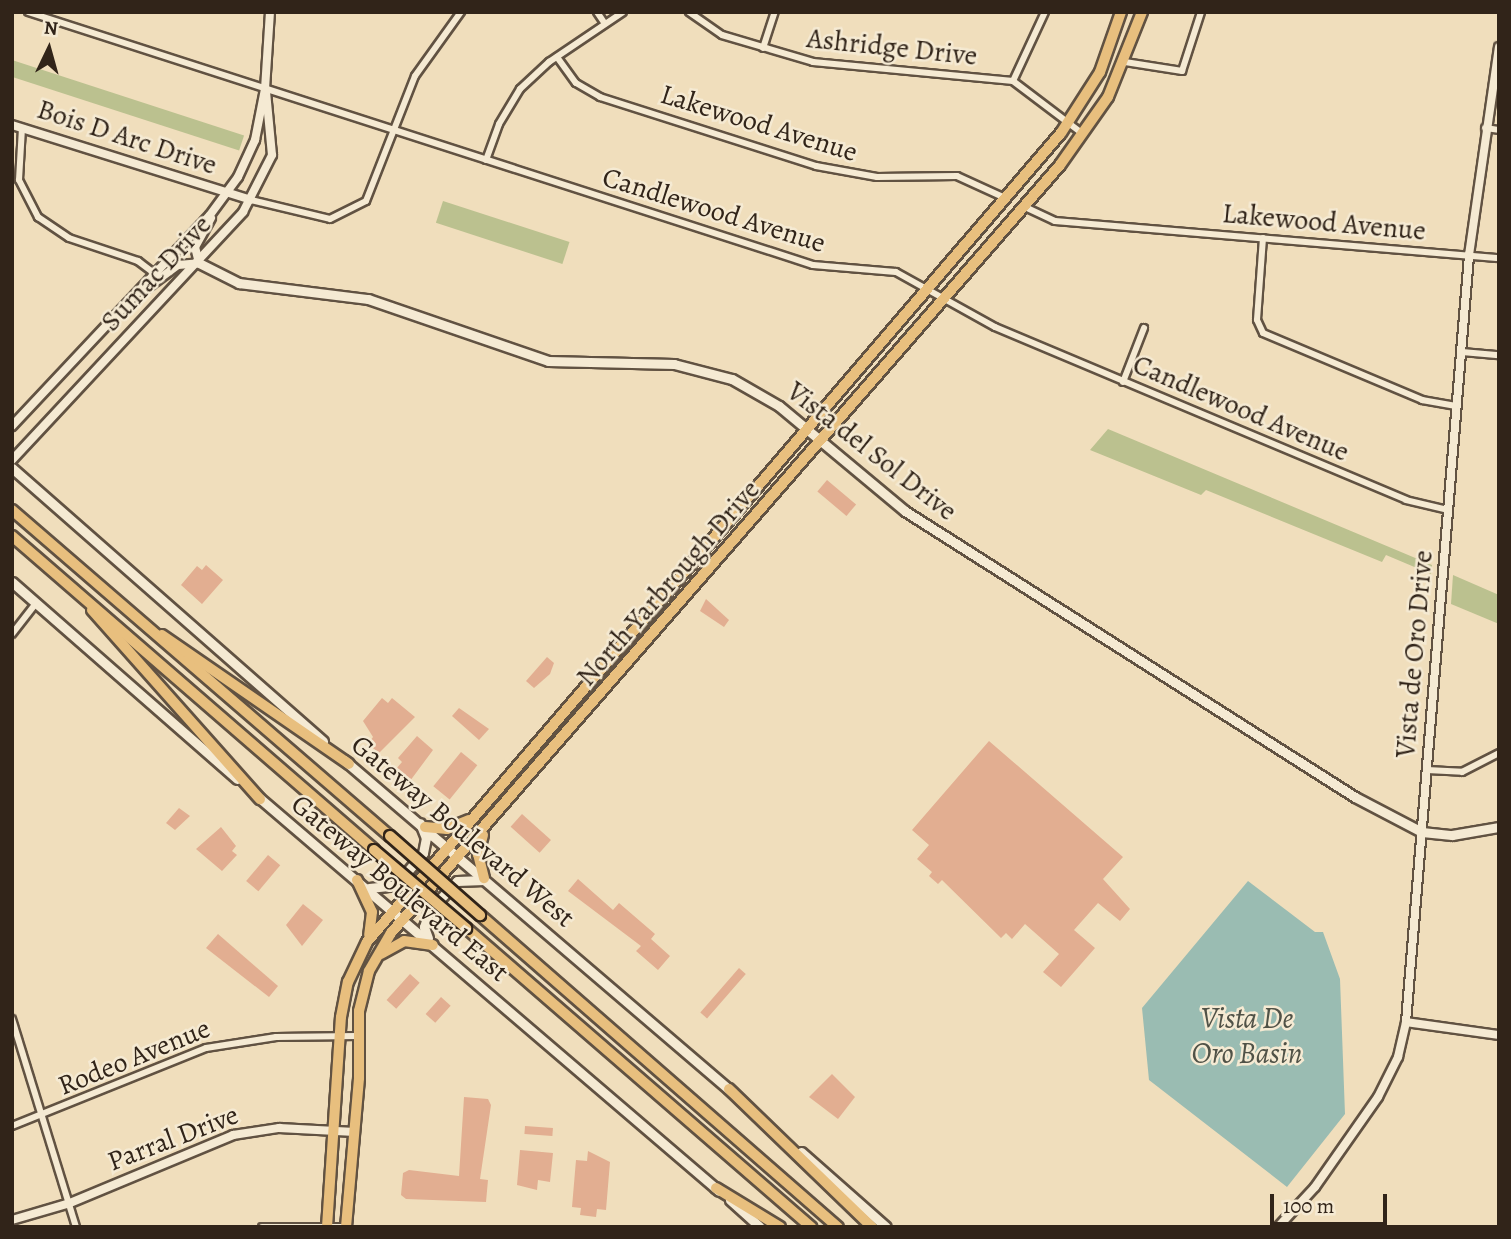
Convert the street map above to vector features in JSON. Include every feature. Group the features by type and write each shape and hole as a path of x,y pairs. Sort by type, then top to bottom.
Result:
{"highway":[{"path":"12,510 838,1227"},
{"path":"12,536 811,1227"},
{"path":"78,591 260,799"},
{"path":"135,619 349,764"},
{"path":"729,1089 872,1227"},
{"path":"716,1188 780,1227"}],"main road":[{"name":"North Yarbrough Drive","path":"327,1226 336,1131 340,1036 348,982 367,942 1070,122 1100,72 1121,12"},
{"name":"North Yarbrough Drive","path":"345,1227 355,1132 357,1036 363,991 375,958 402,919 485,830 1084,135 1125,62 1142,12"},
{"name":"Vista del Sol Drive","path":"199,263 239,283 368,299 548,361 699,367 749,387 806,428 929,528 1355,797 1422,832 1452,835 1499,827"},
{"name":"Gateway Boulevard West","path":"12,468 349,764 449,847 886,1227"},
{"path":"12,480 29,482"},
{"name":"Gateway Boulevard East","path":"12,582 260,799 760,1227"},
{"path":"611,657 625,668"},
{"path":"367,888 396,885 423,853 426,838 423,825 447,830 473,818"},
{"path":"375,958 404,941 430,942 424,926 429,911 457,881 486,879 478,853 485,830"},
{"path":"357,880 372,912 367,942"}],"street":[{"name":"Candlewood Avenue","path":"28,12 813,265 896,272 944,299 1123,382 1406,500 1448,510"},
{"name":"Sumac Drive","path":"12,426 227,193 255,140 265,89 270,12"},
{"path":"251,200 314,219 344,216 374,191 394,128 415,76 461,12"},
{"path":"597,12 605,24"},
{"path":"486,160 508,107 556,57 623,12"},
{"name":"Ashridge Drive","path":"689,12 722,35 824,64 1013,81 1084,135"},
{"path":"763,48 775,12"},
{"path":"1013,81 1045,12"},
{"path":"1125,62 1182,71 1201,12"},
{"name":"Vista de Oro Drive","path":"1278,1227 1315,1187 1378,1097 1398,1057 1406,1022 1469,255 1485,128 1499,47"},
{"name":"Lakewood Avenue","path":"556,57 576,83 600,97 816,166 877,177 957,176 1005,198"},
{"name":"Sumac Drive","path":"12,460 199,263 251,200 274,143 265,89"},
{"name":"Bois D Arc Drive","path":"12,125 251,200"},
{"path":"22,128 19,180 38,217 69,238 138,261 154,274"},
{"path":"1485,128 1499,130"},
{"path":"122,307 178,265 199,263 195,247 218,205"},
{"name":"Lakewood Avenue","path":"1025,206 1055,221 1499,258"},
{"path":"1263,238 1259,330 1397,390 1457,406"},
{"path":"1123,382 1144,328"},
{"path":"1462,352 1499,355"},
{"path":"12,634 36,603"},
{"path":"1427,770 1469,770 1499,753"},
{"path":"12,1019 76,1227"},
{"path":"1406,1022 1499,1035"},
{"name":"Rodeo Avenue","path":"12,1126 43,1117 206,1048 276,1037 357,1036"},
{"name":"Parral Drive","path":"12,1220 70,1203 233,1135 279,1128 355,1132"},
{"path":"262,1227 345,1227"}],"green space":[{"path":"12,60 244,135 239,151 12,77"},
{"path":"443,201 569,242 562,264 436,223"},
{"path":"1108,429 1432,565 1431,574 1386,555 1382,562 1206,490 1201,495 1090,450"},
{"path":"1453,575 1499,595 1499,624 1451,604"}],"water":[{"name":"Vista De Oro Basin","path":"1248,881 1315,932 1323,932 1340,979 1345,1114 1287,1187 1149,1080 1142,1008"}],"building":[{"path":"827,480 856,504 846,516 817,491"},
{"path":"206,565 223,580 202,604 181,585 197,566 202,570"},
{"path":"706,599 729,620 724,627 700,611"},
{"path":"547,657 554,663 550,674 534,688 526,681"},
{"path":"382,698 388,703 392,698 415,717 379,753 368,744 373,737 363,721"},
{"path":"459,708 489,729 479,740 452,716"},
{"path":"417,736 433,750 410,781 396,769 402,762 398,758"},
{"path":"989,741 1123,857 1103,879 1130,909 1120,921 1098,903 1074,930 1095,948 1061,987 1043,972 1059,954 1025,924 1012,939 1006,933 1001,938 942,880 938,884 929,876 932,872 917,859 929,845 912,830"},
{"path":"461,752 477,765 450,799 433,786"},
{"path":"179,808 190,816 175,830 166,823"},
{"path":"522,814 551,840 540,853 511,827"},
{"path":"221,827 236,846 232,851 237,855 222,871 196,849"},
{"path":"268,855 280,865 258,891 246,881"},
{"path":"578,879 613,910 619,903 655,934 651,939 670,956 658,970 636,951 641,946 568,891"},
{"path":"303,904 323,920 302,946 286,925"},
{"path":"218,934 278,986 269,997 206,948"},
{"path":"739,968 746,974 707,1018 700,1013"},
{"path":"410,974 420,983 396,1009 387,1000"},
{"path":"441,997 451,1006 435,1023 426,1014"},
{"path":"832,1074 855,1097 838,1119 809,1097"},
{"path":"464,1097 488,1099 491,1105 480,1179 488,1180 486,1202 406,1199 401,1195 403,1173 409,1170 459,1176"},
{"path":"525,1126 553,1128 552,1136 524,1134"},
{"path":"520,1150 553,1153 550,1182 538,1180 537,1190 517,1185"},
{"path":"588,1151 610,1162 606,1210 597,1209 596,1217 580,1215 581,1208 572,1207 576,1160 587,1161"}]}
